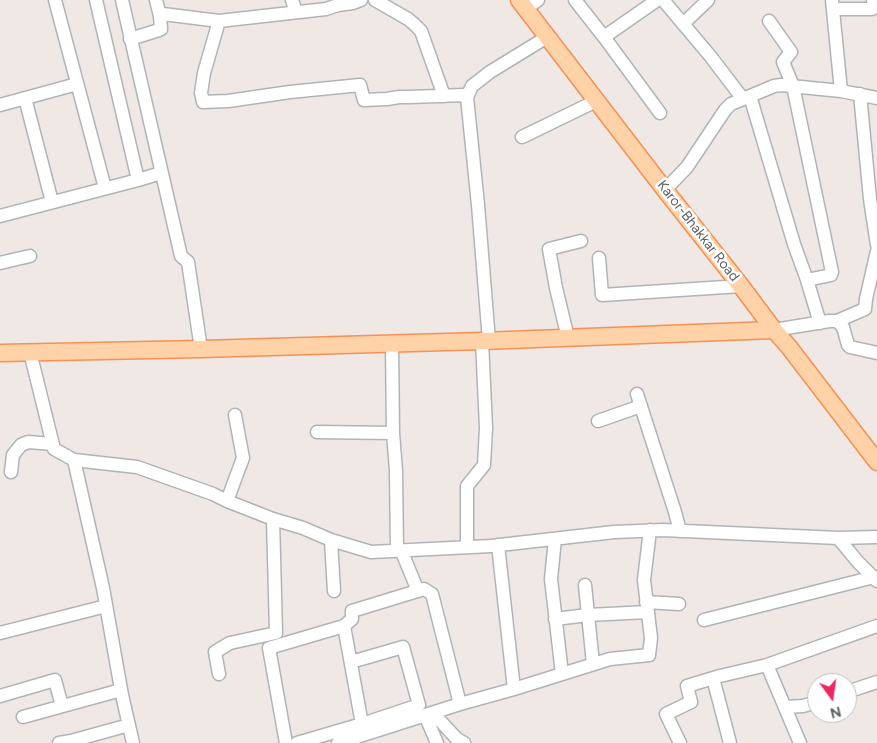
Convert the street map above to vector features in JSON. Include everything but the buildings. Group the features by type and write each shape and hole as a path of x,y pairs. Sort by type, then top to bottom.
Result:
{"main road":[{"name":"Karor-Bhakkar Road","path":"528,3 547,37 877,462"},
{"path":"0,353 392,344 774,330"}],"street":[{"path":"55,0 105,188"},
{"path":"96,0 138,180"},
{"path":"122,0 181,256 188,262 201,349"},
{"path":"130,39 161,29 156,0"},
{"path":"160,16 163,14 219,21 294,6 326,9 361,0"},
{"path":"375,0 408,19 421,31 444,96"},
{"path":"575,0 660,113"},
{"path":"604,37 657,0"},
{"path":"663,0 747,97 820,322"},
{"path":"683,24 708,0"},
{"path":"841,91 832,4 872,8 874,7 873,0"},
{"path":"219,21 204,73 201,93 203,102 360,85 364,100 463,95 467,97"},
{"path":"769,21 791,52 784,62 793,86 832,272 831,275 807,280"},
{"path":"467,547 467,486 484,465 486,341 474,166 467,97 472,86 490,72 547,37"},
{"path":"0,105 76,84"},
{"path":"665,190 686,167 725,110 731,104 747,97 781,85 841,91 877,98"},
{"path":"860,94 870,199 877,245"},
{"path":"26,98 52,202"},
{"path":"522,137 596,101"},
{"path":"0,216 161,173"},
{"path":"568,338 549,250 581,241"},
{"path":"774,330 837,321 865,309 877,252"},
{"path":"0,263 30,256"},
{"path":"599,258 602,295 741,286"},
{"path":"837,321 843,327 850,347 877,352"},
{"path":"392,344 399,550 418,591"},
{"path":"30,352 54,449 74,460 137,466 214,494 273,519 371,552 498,545 614,532 650,530 838,538 877,536"},
{"path":"598,421 639,400 680,531"},
{"path":"227,501 244,458 235,415"},
{"path":"317,432 394,432"},
{"path":"11,472 13,454 21,445 28,442 53,444"},
{"path":"243,454 256,459"},
{"path":"74,460 106,606 132,743"},
{"path":"219,674 215,652 230,643 276,633 273,519"},
{"path":"344,742 460,704 610,659 649,655 651,638 644,580 650,530"},
{"path":"704,620 875,579 838,538"},
{"path":"555,539 551,579 562,674"},
{"path":"331,540 334,591"},
{"path":"498,545 514,689"},
{"path":"585,585 593,664"},
{"path":"286,743 269,648 344,626 352,619 352,611 424,589 432,594 460,704"},
{"path":"555,619 679,604"},
{"path":"0,633 106,606"},
{"path":"344,626 362,724"},
{"path":"680,743 666,714 691,702 688,686 767,665 877,626"},
{"path":"297,743 419,706 403,647 351,662"},
{"path":"767,665 800,743"},
{"path":"713,678 730,743"},
{"path":"0,696 54,680 62,706"},
{"path":"857,689 877,682"},
{"path":"23,717 121,690"},
{"path":"785,707 807,705"},
{"path":"429,714 437,743"},
{"path":"429,714 464,743"},
{"path":"60,743 128,725"}]}
